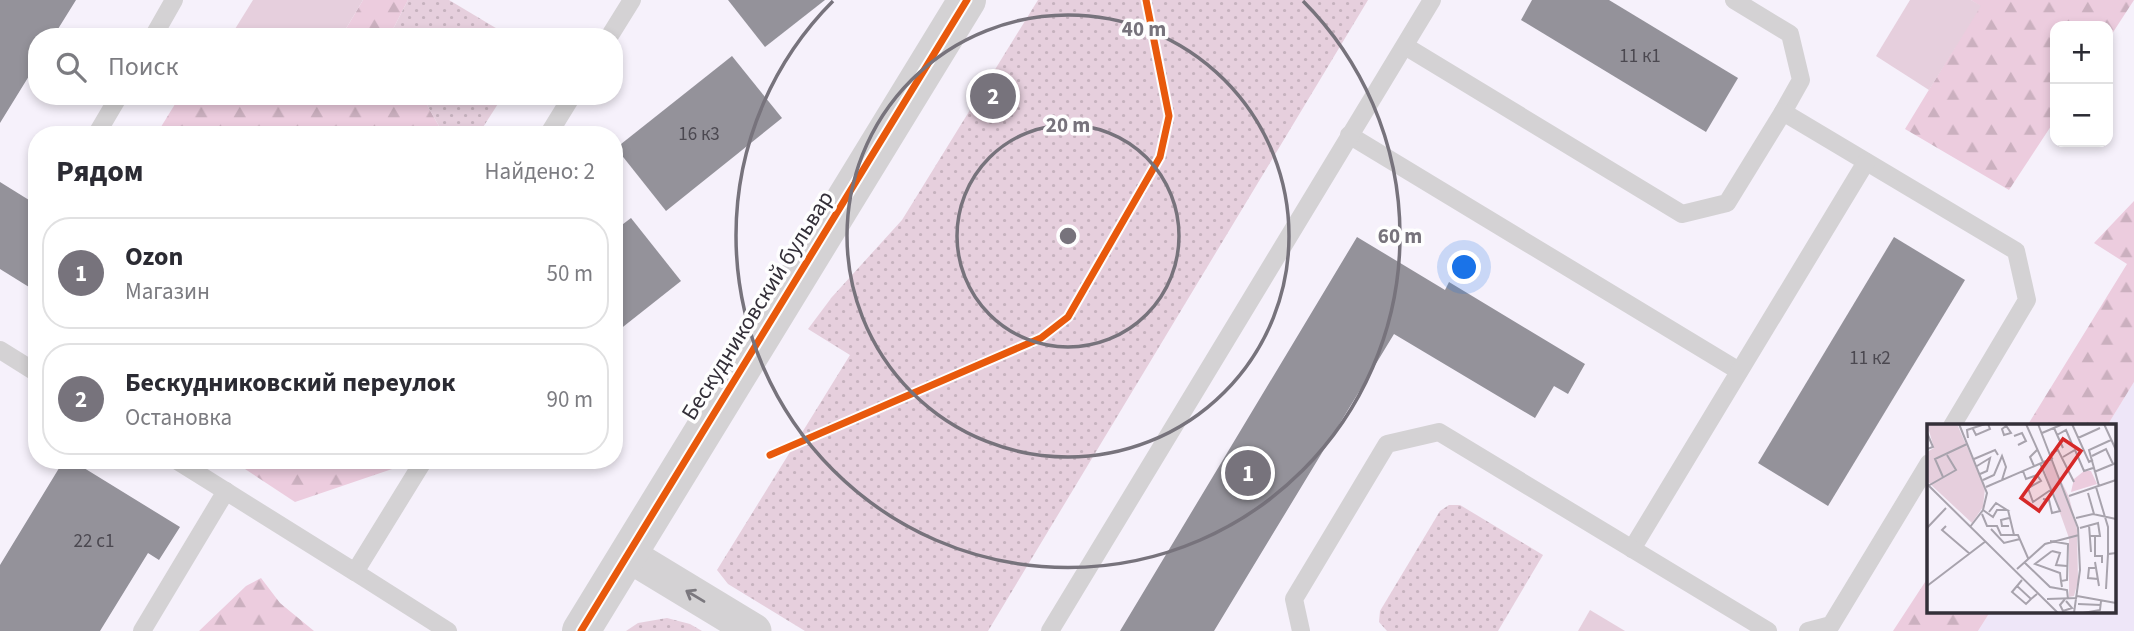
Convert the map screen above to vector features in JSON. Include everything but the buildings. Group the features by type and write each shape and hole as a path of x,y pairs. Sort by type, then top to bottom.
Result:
{"street":[{"name":"Бескудниковский бульвар","path":"580,631 967,0"},
{"path":"627,554 754,631"}],"lane":[{"path":"158,28 174,0"},
{"path":"615,28 632,0"},
{"path":"1050,631 1432,0"},
{"path":"1405,46 1682,214 1727,203 1801,80 1790,34 1734,0"},
{"path":"101,126 114,105"},
{"path":"554,126 566,105"},
{"path":"1783,112 2015,251 2027,300 1953,424"},
{"path":"1349,135 1740,371"},
{"path":"1632,549 1866,162"},
{"path":"0,350 28,367"},
{"path":"1301,631 1294,599 1387,444 1439,432 1768,631"},
{"path":"1808,631 1831,625 1927,466"},
{"path":"191,469 449,631"},
{"path":"355,572 418,469"},
{"path":"142,631 226,491"}],"shaded area":[{"path":"253,0 363,0 346,28 236,28"},
{"path":"408,0 449,0 496,28 394,28"},
{"path":"1038,0 1368,0 988,631 805,631 728,584 717,570 850,355 808,329 832,297 902,220"},
{"path":"1910,0 1971,0 1981,6 1929,90 1876,56"},
{"path":"427,105 497,105 484,126 439,126"},
{"path":"2134,382 2134,631 1978,631 1989,614 2116,614 2116,424 2108,424"},
{"path":"1449,505 1460,505 1543,555 1498,631 1387,631 1379,622 1380,611 1440,511"},
{"path":"1590,610 1625,631 1578,631"},
{"path":"667,618 690,624 702,631 626,631 638,623"}],"green space":[{"path":"363,0 408,0 394,28 346,28"},
{"path":"1971,0 2134,0 2113,32 2113,21 2050,21 2050,128 2009,190 1905,129 1980,6"},
{"path":"174,105 427,105 439,126 162,126"},
{"path":"2134,201 2134,382 2108,424 2028,424 2127,264 2094,243"},
{"path":"245,469 392,469 295,502"},
{"path":"261,578 280,603 314,631 199,631 246,586"},
{"path":"1927,579 1927,614 1989,614 1978,631 1893,631"}],"cycle path":[{"path":"581,631 967,0"},
{"path":"770,455 1041,338 1068,317 1160,157 1169,116 1146,0"}],"place":[{"name":"Бескудниковский переулок","path":"993,96"},
{"name":"Ozon","path":"1248,473"}]}
